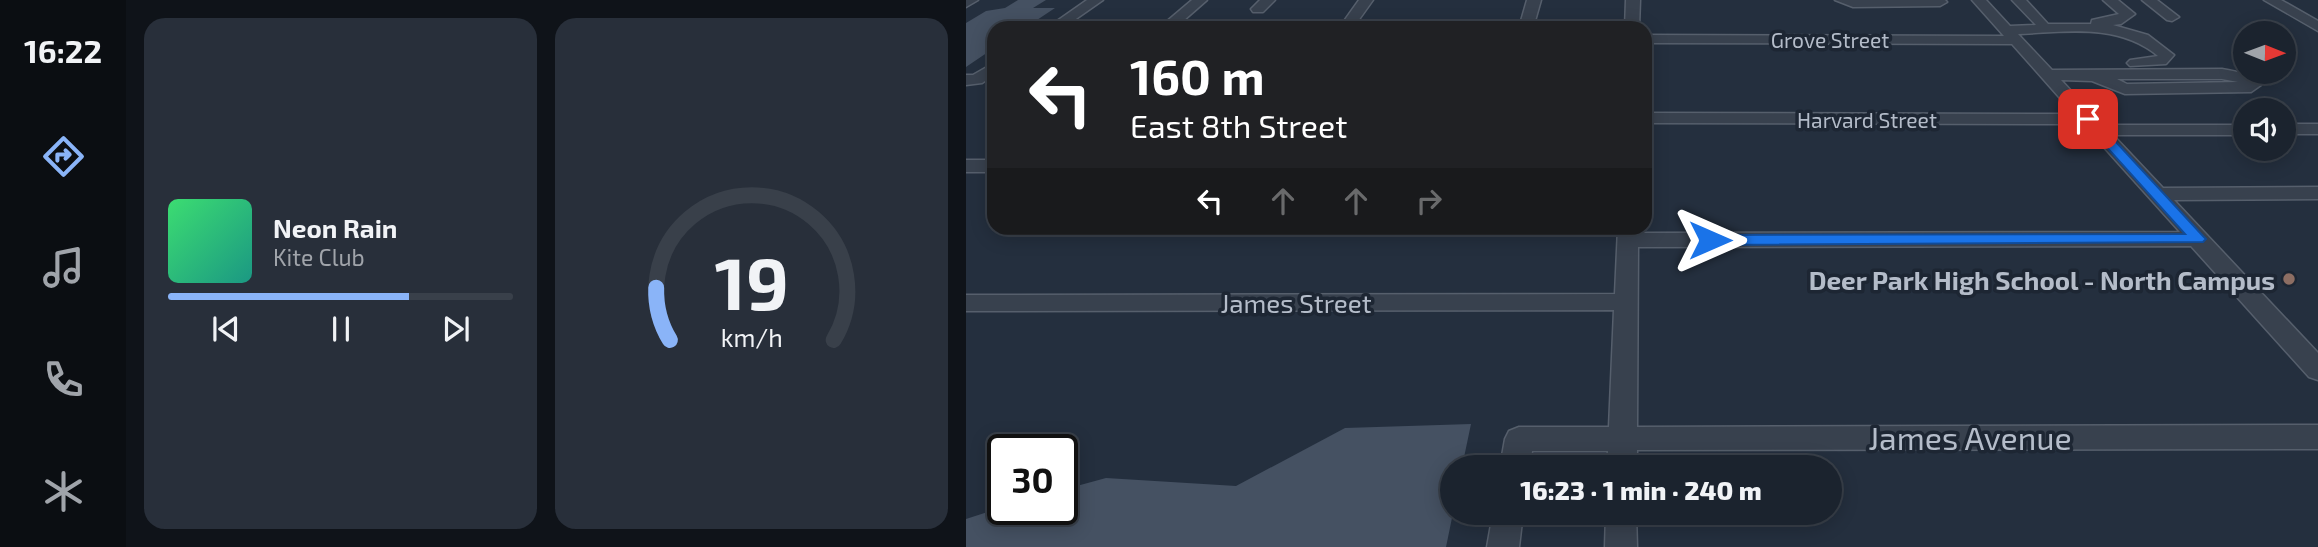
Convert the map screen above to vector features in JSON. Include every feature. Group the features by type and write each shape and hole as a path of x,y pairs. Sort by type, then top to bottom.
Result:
{"street":[{"path":"1064,21 1096,0"},
{"path":"1174,21 1200,0"},
{"path":"1351,21 1366,0"},
{"path":"1528,21 1534,0"},
{"path":"1632,21 1633,0"},
{"path":"1842,0 1864,4 1971,2 2007,31 2318,370"},
{"path":"2019,0 2042,23"},
{"path":"2007,31 2042,23 2116,21 2128,14 2110,0"},
{"path":"2149,0 2172,17"},
{"path":"2271,0 2318,27"},
{"path":"2007,31 2098,29 2132,33 2146,39 2166,55 2161,61 2150,63 2042,69"},
{"name":"Grove Street","path":"1652,39 2007,31"},
{"path":"2042,69 2083,75 2222,74 2240,78 2253,85 2251,88 2125,89 2083,75"},
{"path":"969,82 987,72"},
{"name":"Harvard Street","path":"1652,118 2093,124 2233,130"},
{"path":"2296,130 2318,129"},
{"path":"966,166 987,166"},
{"path":"2156,194 2318,193"},
{"path":"1652,234 2198,239"},
{"path":"1622,455 1628,235"},
{"name":"James Street","path":"966,303 1626,302"},
{"name":"James Avenue","path":"1517,455 1519,439 2318,437"},
{"path":"1503,547 1506,525"},
{"path":"1621,525 1621,547"}],"building":[{"path":"1018,0 1046,0 1033,8 1055,8 1036,21 987,21 987,53 966,67 966,23 986,11 1005,8"},
{"path":"1471,424 1465,455 1440,455 1440,525 1451,525 1446,547 966,547 966,519 987,512 987,525 1078,525 1078,486 1106,478 1236,486 1345,428"}],"place":[{"name":"Deer Park High School - North Campus","path":"2289,279"}],"route":[{"path":"1710,240 2198,239 2088,119"}]}
